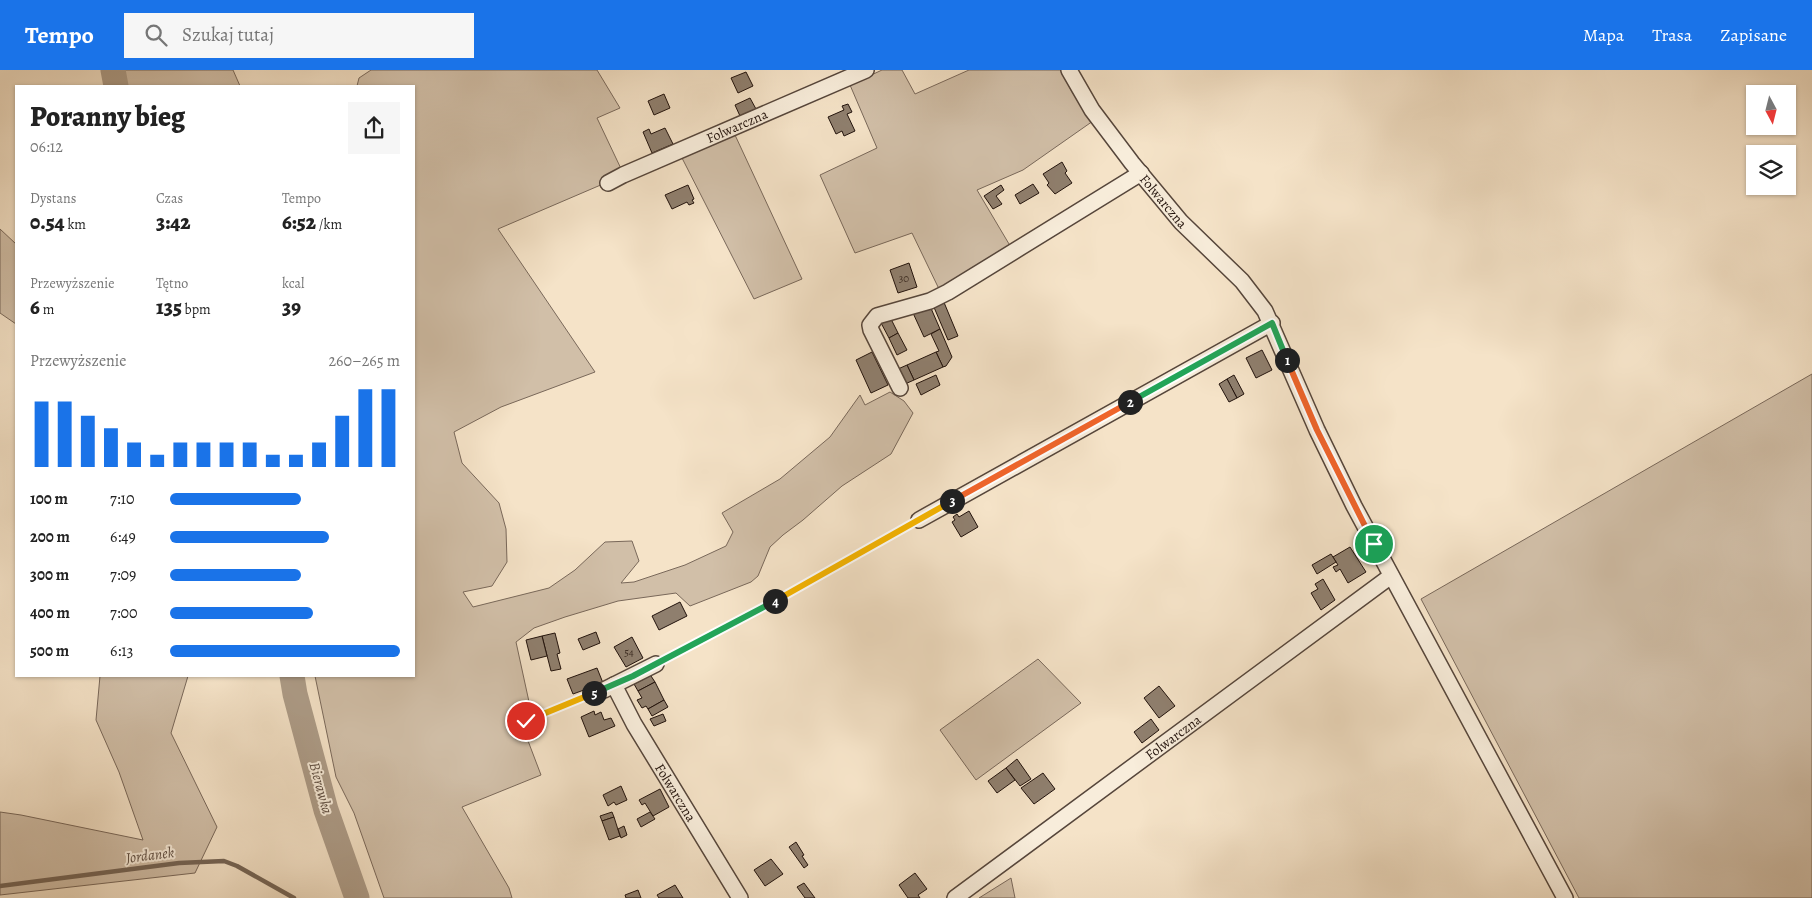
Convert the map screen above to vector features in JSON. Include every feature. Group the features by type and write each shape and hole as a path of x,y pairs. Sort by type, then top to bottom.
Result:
{"street":[{"name":"Folwarczna","path":"608,184 623,175 866,70"},
{"name":"Folwarczna","path":"1069,70 1092,110 1141,173 1186,226 1247,286 1262,306 1272,323 1317,430 1391,576 1565,898"},
{"path":"900,388 871,330 870,325 873,320 886,313 930,301 948,292 1141,173"},
{"path":"919,520 1272,323"},
{"name":"Folwarczna","path":"955,898 1391,576"},
{"path":"609,687 656,664"},
{"name":"Folwarczna","path":"609,687 634,724 740,898"}],"path":[{"path":"656,664 919,520"},
{"path":"526,721 609,687"}],"shaded area":[{"path":"122,70 233,70 240,85 125,85"},
{"path":"371,70 597,70 620,108 597,118 624,175 498,229 595,372 501,407 454,432 462,463 499,503 506,529 507,562 492,586 463,592 473,607 549,588 575,570 605,542 632,541 639,561 621,583 634,582 685,565 726,546 733,532 722,513 780,479 830,437 860,395 865,405 890,392 904,401 913,413 891,454 842,486 783,535 770,547 758,576 751,582 690,606 676,593 618,601 534,628 516,642 531,711 522,725 541,775 462,807 509,888 512,898 384,898 354,813 336,777 315,677 415,677 415,85 357,85 359,78"},
{"path":"882,70 902,70 915,94 969,70 1061,70 1072,92 1093,121 1023,170 977,190 1012,249 939,289 912,233 855,253 820,175 877,148 850,85"},
{"path":"735,135 802,279 754,299 682,158"},
{"path":"0,229 15,243 15,323 0,313"},
{"path":"1812,374 1812,898 1579,898 1421,599"},
{"path":"1038,659 1081,703 976,780 940,730"},
{"path":"100,677 188,677 171,733 217,827 195,873 0,895 0,812 143,840 119,772 96,720"},
{"path":"1011,878 1015,898 979,898"}],"building":[{"path":"746,72 753,86 738,93 731,78"},
{"path":"664,94 670,108 654,115 648,101"},
{"path":"750,98 756,109 740,116 735,105"},
{"path":"848,104 852,112 847,114 855,131 844,136 842,131 836,134 828,117 844,110 842,106"},
{"path":"665,128 673,144 652,153 643,132 649,129 651,134"},
{"path":"1062,162 1067,171 1065,173 1072,183 1055,194 1047,185 1049,183 1043,174"},
{"path":"1033,184 1039,193 1020,204 1015,195"},
{"path":"688,185 694,203 689,205 687,202 672,209 665,195"},
{"path":"1001,185 1004,190 996,196 1002,204 993,209 984,196"},
{"path":"909,263 917,287 898,293 890,270"},
{"path":"943,300 958,336 948,340 933,305"},
{"path":"930,306 940,329 924,337 913,313"},
{"path":"890,317 898,333 889,338 880,321"},
{"path":"940,329 952,357 946,366 943,367 936,352 939,351 931,334"},
{"path":"898,333 907,350 897,355 889,338"},
{"path":"1262,350 1272,370 1256,378 1246,358"},
{"path":"872,352 888,385 871,393 856,360"},
{"path":"936,352 943,367 914,380 907,365"},
{"path":"907,365 914,380 905,384 898,369"},
{"path":"936,375 940,385 921,395 916,384"},
{"path":"1234,375 1244,394 1237,398 1227,379"},
{"path":"1227,379 1237,398 1229,402 1219,384"},
{"path":"969,511 978,527 961,537 952,522 955,520 953,517 957,514 959,517"},
{"path":"1350,547 1366,572 1348,583 1340,569 1336,572 1333,567 1338,565 1333,557"},
{"path":"1331,554 1336,562 1317,574 1312,565"},
{"path":"1323,579 1335,600 1321,610 1311,593 1318,589 1315,584"},
{"path":"680,602 687,616 659,630 652,616"},
{"path":"596,632 600,643 583,650 578,639"},
{"path":"555,633 560,653 557,654 561,669 551,671 542,636"},
{"path":"542,636 547,656 531,660 526,640"},
{"path":"632,637 643,658 626,667 614,647"},
{"path":"597,668 603,683 573,694 567,679"},
{"path":"649,673 655,682 638,691 634,684 644,679 642,676"},
{"path":"655,682 664,700 648,709 646,706 642,708 637,700 642,698 638,691"},
{"path":"1159,686 1175,706 1159,718 1144,698"},
{"path":"664,700 668,707 652,716 648,709"},
{"path":"594,711 595,715 601,712 604,720 611,718 615,726 589,737 581,717"},
{"path":"663,714 666,721 654,726 650,719"},
{"path":"1151,719 1159,730 1142,743 1134,732"},
{"path":"1017,759 1031,779 1020,786 1006,768"},
{"path":"1006,768 1015,780 997,793 988,781"},
{"path":"1043,773 1055,789 1034,804 1021,788"},
{"path":"621,786 627,800 616,805 614,802 608,806 603,795"},
{"path":"660,789 669,807 653,816 645,803 642,805 639,800"},
{"path":"612,812 614,817 602,821 600,816"},
{"path":"650,812 655,819 641,827 637,819"},
{"path":"614,817 620,836 609,840 602,821"},
{"path":"624,826 627,835 621,838 618,829"},
{"path":"796,842 808,865 804,868 789,847"},
{"path":"771,859 783,874 765,886 754,870"},
{"path":"915,873 927,889 918,895 920,898 908,898 899,885"},
{"path":"804,883 815,898 805,898 797,887"},
{"path":"675,885 683,898 659,898 657,895"},
{"path":"638,890 641,898 626,898 625,895"}],"waterway":[{"name":"Bierawka","path":"113,70 116,85"},
{"name":"Bierawka","path":"292,677 326,810 357,898"},
{"name":"Jordanek","path":"0,886 179,863 224,861 237,866 294,898"}],"route":[{"path":"526,721 604,690 711,635 832,570 1272,323 1317,430 1374,544"}]}
